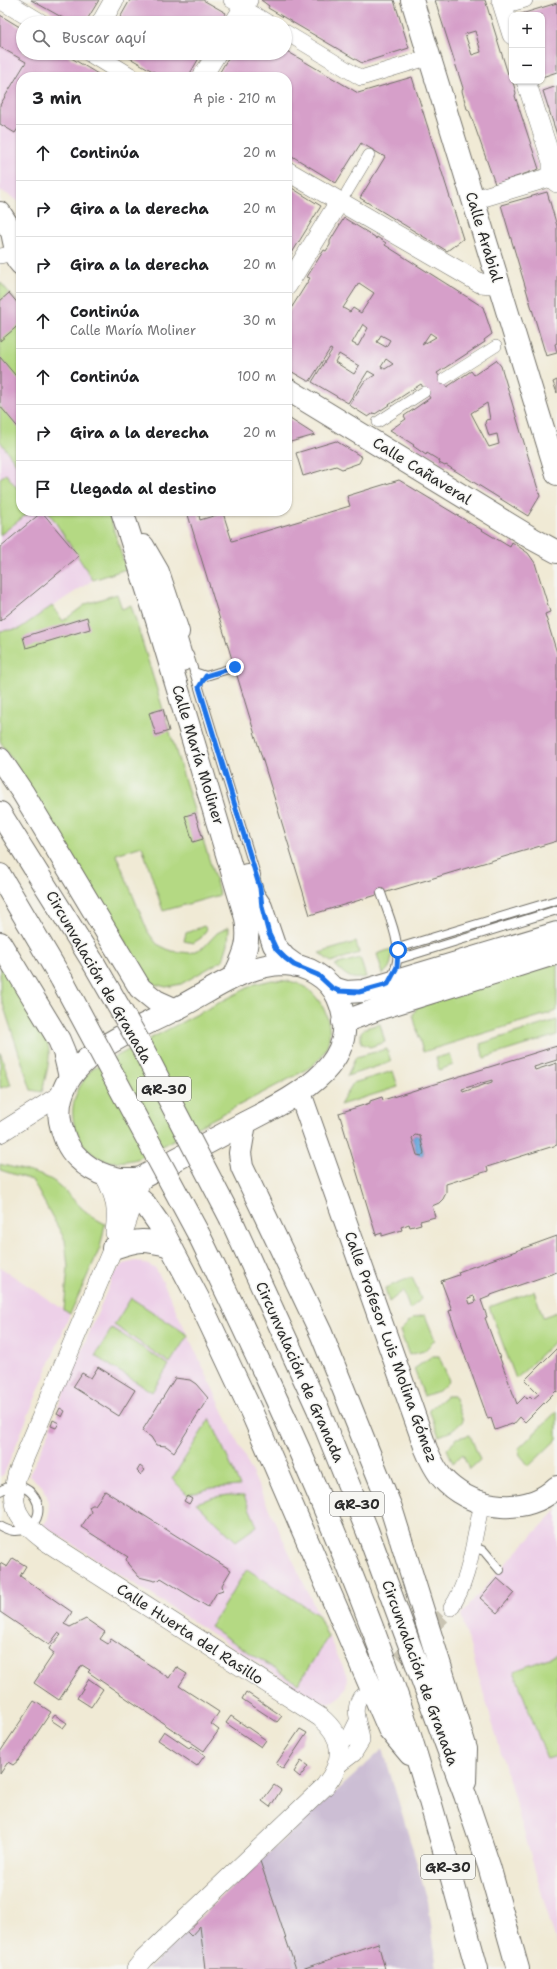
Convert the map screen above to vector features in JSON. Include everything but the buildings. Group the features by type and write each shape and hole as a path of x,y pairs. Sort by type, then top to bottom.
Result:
{"main road":[{"name":"Calle Arabial","path":"412,0 557,474"},
{"path":"0,209 16,218"},
{"path":"0,213 12,232 14,251"},
{"name":"Calle Cañaveral","path":"292,392 537,542 557,552"},
{"name":"Calle María Moliner","path":"124,516 130,534 151,574 178,632 175,636 252,890 257,917 249,935 247,947 234,977"},
{"name":"Calle María Moliner","path":"151,574 257,917 276,949 296,966"},
{"path":"0,759 23,793 140,988 156,1001 176,1010"},
{"name":"Circunvalación de Granada","path":"0,813 93,962 143,1049 231,1219 318,1409 367,1530 465,1795 489,1866 518,1969"},
{"name":"Circunvalación de Granada","path":"0,876 62,980 199,1235 251,1342 337,1541 388,1670 420,1765 477,1969"},
{"path":"66,1086 92,1054 176,1010 234,977 265,966 296,966 318,975 332,988 342,992 355,993 557,933"},
{"path":"0,943 64,1052 66,1086 59,1113 62,1132 72,1153 84,1164 111,1178 138,1186 245,1123 300,1093 326,1071 337,1055 342,1038 343,1022 341,1007 332,988"},
{"path":"343,1022 384,1007 557,953"},
{"name":"Calle Profesor Luis Molina Gómez","path":"300,1093 370,1293 426,1449 434,1467 446,1482 461,1494 482,1504 502,1507 522,1505 542,1498 557,1487"},
{"path":"245,1123 240,1153 242,1167 321,1333 391,1508 466,1749 465,1795"},
{"path":"138,1186 145,1204 171,1246 198,1298 252,1413 389,1728 420,1765"},
{"path":"113,1248 132,1242 148,1240 171,1246"}],"street":[{"path":"2,0 28,16"},
{"path":"105,16 114,0"},
{"path":"509,25 502,3 525,0"},
{"path":"239,8 255,16"},
{"path":"292,36 361,78 430,57"},
{"path":"102,60 122,72"},
{"path":"205,72 212,60"},
{"path":"474,200 555,178 552,172 552,162 527,84"},
{"path":"292,278 369,155"},
{"path":"292,173 343,197 480,283 498,283"},
{"path":"444,380 496,346"},
{"name":"Calle Cañaveral","path":"378,422 424,392"},
{"path":"0,1132 66,1086"},
{"name":"Calle Huerta del Rasillo","path":"111,1178 117,1208 113,1248"},
{"name":"Calle Huerta del Rasillo","path":"136,1969 149,1954 325,1786 335,1773 338,1766 339,1745 330,1727 320,1717 155,1612 28,1528 16,1509 13,1498 7,1489 23,1460 113,1248 125,1227 138,1186"},
{"path":"451,1608 460,1592 467,1574 471,1546 482,1504"},
{"path":"338,1766 354,1754 362,1741 357,1721 356,1709 360,1697"},
{"path":"339,1745 349,1737 357,1721"}],"lane":[{"path":"178,632 183,634 260,888 257,917"},
{"path":"194,672 206,676 235,667"},
{"path":"199,687 206,676"},
{"path":"381,893 398,948 398,959 395,972 388,984"},
{"path":"398,948 557,900"},
{"path":"398,959 557,910"},
{"path":"0,1526 14,1532 19,1532 28,1528"},
{"path":"471,1546 484,1551 500,1570"}],"shaded area":[{"path":"0,15 16,25 16,60 51,60 30,72 16,72 16,200 0,190"},
{"path":"0,441 16,464 16,516 51,516 93,580 18,629 0,631"},
{"path":"136,1261 156,1269 163,1282 347,1676 346,1687 341,1696 334,1701 327,1703 317,1701 43,1525 48,1519 49,1512 47,1496 42,1486 29,1476 60,1408 58,1407 114,1274 124,1264"},
{"path":"0,1267 70,1314 4,1474 0,1477"},
{"path":"557,1510 557,1946 461,1615 505,1564"},
{"path":"383,1749 428,1901 437,1969 148,1969 260,1861"}],"green space":[{"path":"0,282 16,300 16,464 0,441"},
{"path":"6,474 16,487 16,516 25,516 0,535 0,478"},
{"path":"51,516 110,516 126,569 93,580"},
{"path":"117,594 122,609 131,605 220,895 163,911 142,846 116,854 148,932 157,944 171,951 190,953 204,947 217,933 229,927 228,944 223,960 181,984 166,987 154,984 142,974 118,929 0,741 0,631 19,629 52,606 63,621 86,604"},
{"path":"204,926 207,929 201,938 193,943 184,941 186,933"},
{"path":"356,942 359,953 331,962 319,953"},
{"path":"391,949 391,963 383,974 377,954"},
{"path":"360,958 366,977 349,977 335,965"},
{"path":"0,961 36,1019 47,1043 49,1060 42,1092 31,1090 0,995"},
{"path":"557,963 557,1011 423,1052 413,1015 417,1007"},
{"path":"272,980 288,981 303,986 317,998 322,1006 329,1023 329,1033 325,1050 317,1061 306,1070 137,1159 110,1162 95,1156 86,1148 77,1132 73,1113 76,1095 80,1086 92,1069 255,984"},
{"path":"557,1020 557,1035 484,1058 480,1044"},
{"path":"380,1024 385,1042 370,1047 361,1043 361,1032 365,1028"},
{"path":"387,1049 391,1062 347,1076 356,1057"},
{"path":"0,1052 11,1085 0,1088"},
{"path":"450,1054 453,1065 439,1070 436,1058"},
{"path":"393,1071 398,1087 340,1105 353,1083"},
{"path":"0,1164 37,1174 51,1180 90,1215 105,1224 100,1248 70,1314 64,1310 68,1267 65,1240 32,1180 0,1170"},
{"path":"412,1277 421,1299 410,1310 403,1291 389,1302 385,1288"},
{"path":"534,1291 543,1317 557,1312 557,1339 516,1379 489,1307"},
{"path":"131,1298 188,1335 170,1363 114,1325"},
{"path":"425,1315 435,1340 424,1351 409,1355 400,1331 413,1318"},
{"path":"112,1328 169,1365 152,1392 95,1356"},
{"path":"432,1356 439,1356 449,1381 439,1391 424,1396 414,1369"},
{"path":"446,1396 454,1396 463,1421 452,1431 439,1436 429,1410"},
{"path":"557,1411 557,1439 529,1466 520,1455 518,1449"},
{"path":"210,1418 240,1486 211,1488 188,1495 172,1479"},
{"path":"470,1435 480,1460 469,1470 463,1454 453,1463 447,1449 457,1438"},
{"path":"229,1495 244,1496 257,1526 236,1541 196,1503 214,1497"},
{"path":"247,1569 318,1615 328,1637 298,1684 210,1627"},
{"path":"557,1655 557,1756 547,1759 514,1671"}],"water":[{"path":"415,1135 420,1136 424,1153 422,1156 417,1155 412,1138"}],"tunnel":[{"path":"383,1675 451,1608"}],"route":[{"path":"235,667 206,676 201,681 199,687 260,888 265,922 276,949 294,965 318,975 328,982 332,988 350,993 388,984 397,967 399,956 398,950"}]}
